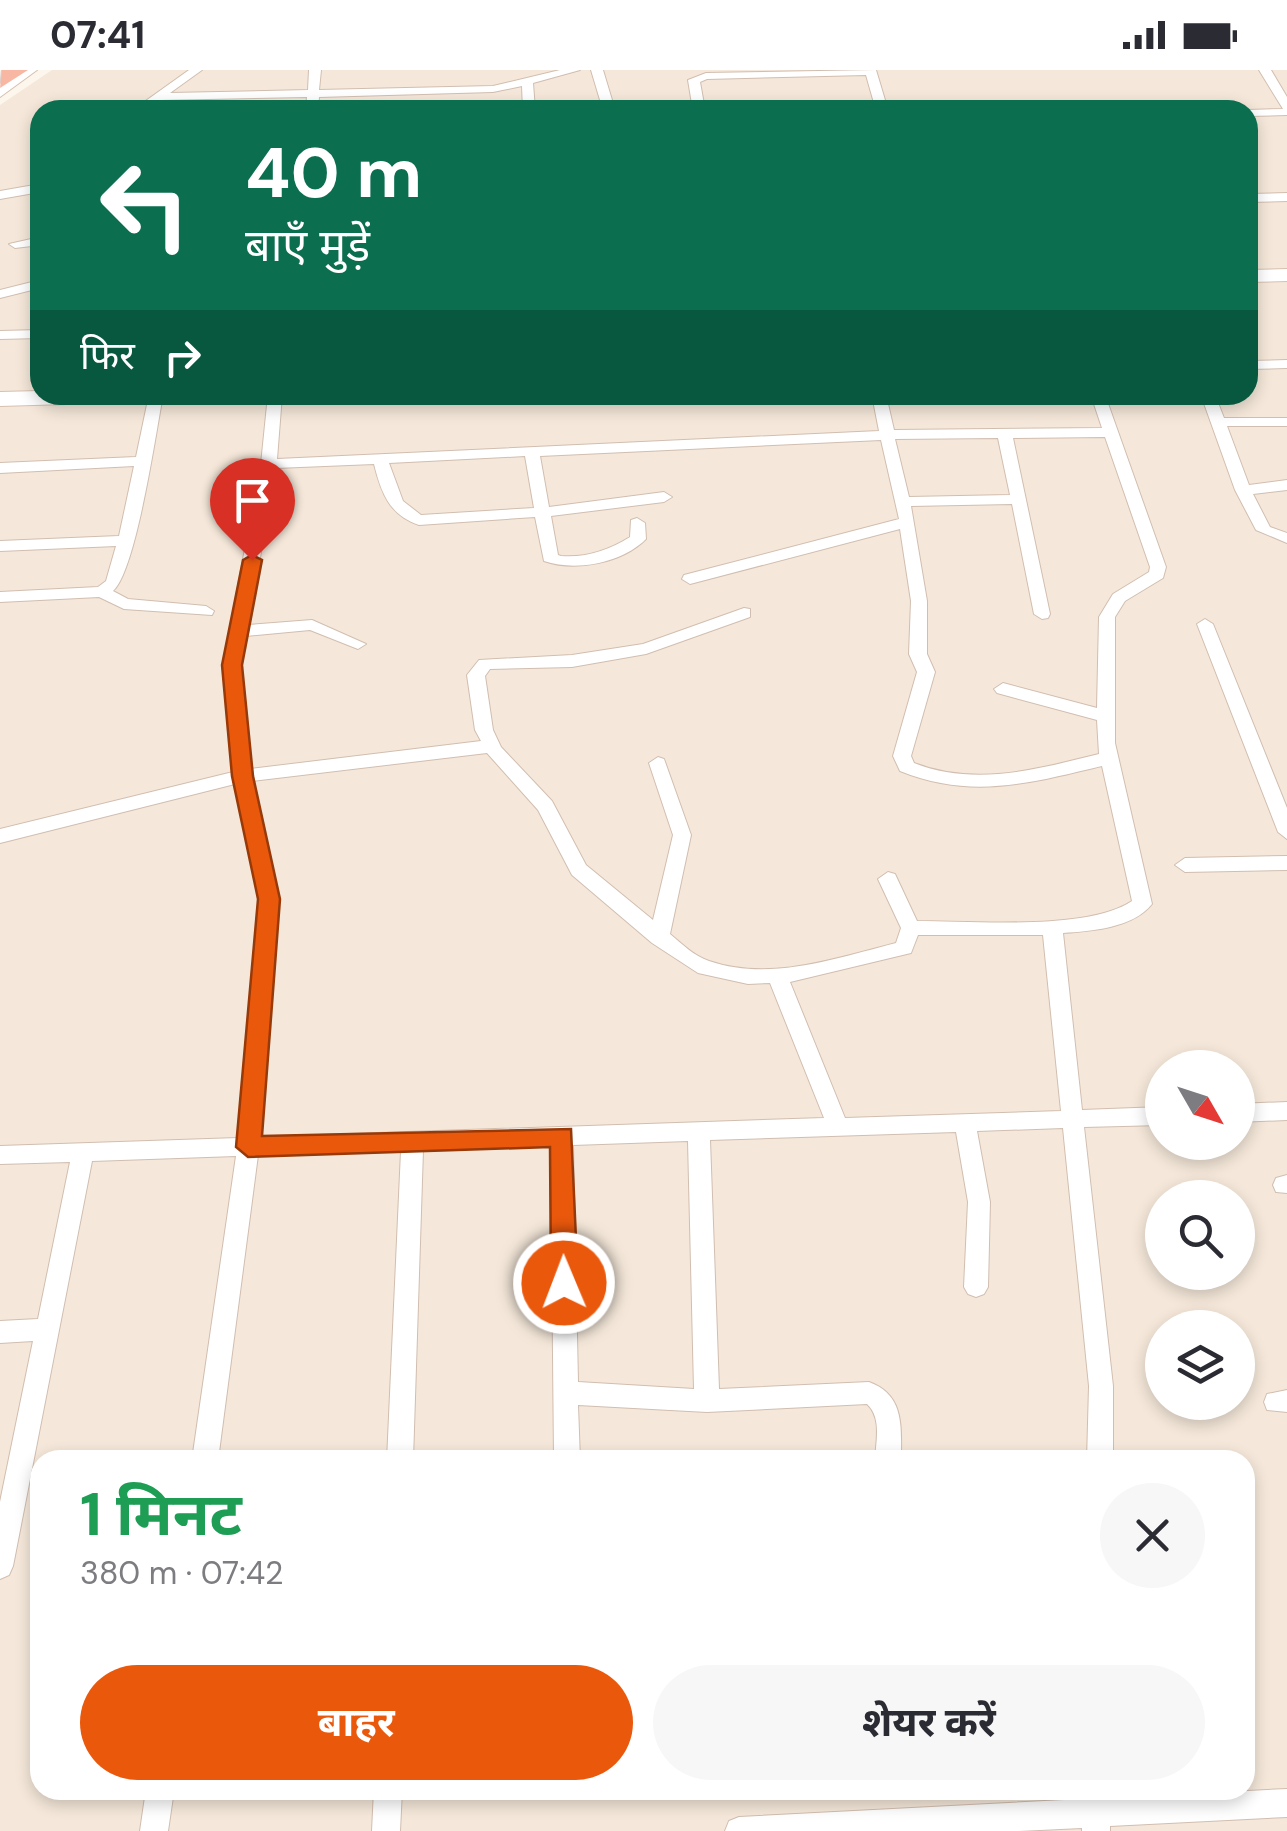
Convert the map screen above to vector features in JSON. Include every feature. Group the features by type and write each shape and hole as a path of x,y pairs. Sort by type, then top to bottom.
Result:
{"highway":[{"path":"0,81 17,70"}],"street":[{"path":"0,92 29,70"},
{"path":"154,100 196,70"},
{"path":"313,100 315,70"},
{"path":"157,98 445,83 528,84 574,70"},
{"path":"597,70 606,100"},
{"path":"1258,112 1287,109 1266,70"},
{"path":"697,100 694,80 706,76 871,71 879,100"},
{"path":"528,84 528,100"},
{"path":"0,194 30,188"},
{"path":"1258,198 1287,197"},
{"path":"15,244 30,242"},
{"path":"1258,276 1287,275"},
{"path":"0,294 30,286"},
{"path":"0,336 30,334"},
{"path":"1258,365 1287,364"},
{"path":"0,399 30,398"},
{"path":"102,592 113,583 126,541 154,405"},
{"path":"207,1450 248,1147 269,899 242,776 232,665 269,464 275,405"},
{"path":"881,405 908,522 919,602 918,654 926,682 902,756 906,767 924,774 992,782 1109,758"},
{"path":"912,928 1052,926 1124,918 1142,904 1109,758 1107,617 1119,598 1157,574 1158,566 1102,405"},
{"path":"1212,405 1243,490 1264,530 1287,538"},
{"path":"1220,422 1287,422"},
{"path":"269,464 887,435 1113,432"},
{"path":"1005,434 1042,614"},
{"path":"532,452 546,551 561,562 627,546 638,539 638,523"},
{"path":"380,458 392,502 404,514 419,520 664,498"},
{"path":"0,468 143,461"},
{"path":"1243,490 1287,486"},
{"path":"904,502 1019,499"},
{"path":"690,579 908,522"},
{"path":"0,546 126,541"},
{"path":"0,597 102,592 124,604 206,612"},
{"path":"744,613 646,649 572,661 485,664 476,676 484,730 507,770 545,806 579,870 658,938 705,968 748,976 777,976 818,971 904,948 912,928 888,879"},
{"path":"1205,624 1287,832"},
{"path":"240,631 312,626 358,644"},
{"path":"1003,688 1106,716"},
{"path":"0,836 242,776 492,746"},
{"path":"658,764 682,835 658,938"},
{"path":"1185,866 1287,863"},
{"path":"1052,926 1100,1386 1100,1450"},
{"path":"777,976 838,1127"},
{"path":"1255,1112 1287,1111"},
{"path":"0,1155 1145,1117"},
{"path":"964,1123 980,1202 976,1287"},
{"path":"699,1132 707,1401"},
{"path":"562,1136 567,1450"},
{"path":"400,1450 412,1141"},
{"path":"0,1566 6,1503 48,1329 83,1152"},
{"path":"0,1332 48,1329"},
{"path":"566,1394 707,1401 869,1392 888,1407 888,1450"},
{"path":"154,1831 159,1800"},
{"path":"386,1831 388,1800"},
{"path":"739,1831 1287,1803"}],"shaded area":[{"path":"52,70 1287,70 1287,1831 0,1831 0,105"}],"route":[{"path":"252,560 232,665 242,776 269,899 248,1147 562,1136 564,1283"}]}
